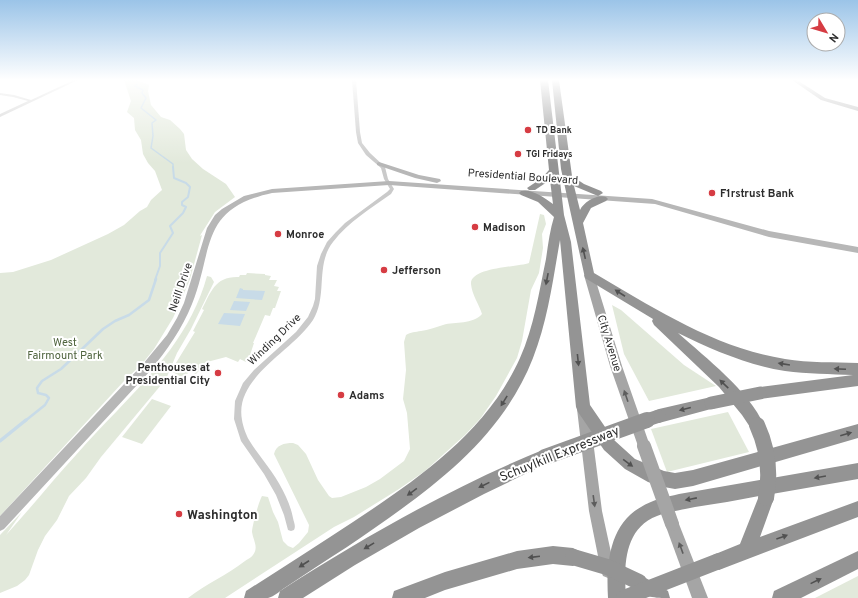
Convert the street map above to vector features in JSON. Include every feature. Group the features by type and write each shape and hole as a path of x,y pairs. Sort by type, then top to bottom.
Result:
{"highway":[{"path":"547,108 559,215 566,242 583,407 609,445 630,464 654,476 675,481 693,478 858,431"},
{"name":"City Avenue","path":"559,108 568,177 589,275"},
{"path":"553,171 543,182 528,190 559,215"},
{"path":"568,177 600,196 587,206 578,222"},
{"path":"253,598 364,525 425,482 460,452 489,422 510,392 526,358 543,301 559,215"},
{"path":"589,275 650,312 703,340 750,356 801,366 858,369"},
{"path":"650,312 680,344 733,393 757,425 762,436 769,461 769,480 766,498 746,551"},
{"name":"Schuylkill Expressway","path":"287,598 404,526 484,484 545,457 622,428 659,416 711,403 760,393 858,380"},
{"path":"616,598 615,567 620,546 629,527 644,514 653,509 692,499 858,471"},
{"path":"624,598 858,509"},
{"path":"401,598 453,579 517,560 553,555 592,561 612,568 639,582 661,598"},
{"path":"781,598 858,560"}],"main road":[{"path":"379,164 417,177 437,181"},
{"name":"Presidential Boulevard","path":"389,183 404,180 437,181 528,190"},
{"name":"Presidential Boulevard","path":"389,183 528,190 656,202 716,221 769,234 858,250"},
{"name":"Neill Drive","path":"0,525 144,370 165,345 178,326 186,309 211,229 224,212 246,198 272,191 389,183"},
{"name":"City Avenue","path":"589,275 616,366 700,598"},
{"path":"583,407 600,542 616,598"}],"street":[{"path":"0,116 17,108"},
{"path":"357,108 360,140 366,152 384,170 386,179 389,183"},
{"name":"Winding Drive","path":"291,527 288,508 280,492 245,442 238,414 240,397 254,372 300,331 315,310 319,295 321,262 324,251 330,241 344,227 390,192 392,189 389,183"}],"green space":[{"name":"West Fairmount Park","path":"128,108 153,108 161,117 170,120 184,134 186,150 192,159 203,169 226,184 235,197 215,212 201,234 200,236 202,235 190,279 173,318 154,349 142,364 124,381 0,516 0,273 13,272 51,260 108,234 124,225 147,207 151,200 162,190 155,171 143,154 141,140 135,130 134,118 127,112"},
{"path":"540,214 544,215 546,224 542,234 543,248 539,273 531,290 522,341 517,358 496,396 480,419 465,435 425,471 354,517 334,527 225,598 188,598 253,555 256,546 252,529 262,496 268,497 278,522 283,541 288,546 293,548 308,532 309,525 274,454 277,448 284,444 290,443 298,445 306,454 318,480 332,498 341,497 366,487 380,479 404,461 410,449 407,413 403,399 406,370 404,342 406,335 448,324 474,320 482,314 474,296 471,284 473,278 486,271 529,263"},
{"path":"247,273 265,274 271,276 269,280 277,280 274,286 279,287 277,291 281,291 275,308 273,308 270,316 265,315 253,343 249,358 246,362 240,359 238,362 226,357 207,362 196,374 190,371 183,378 171,371 195,332 193,331 204,310 202,309 211,291 224,279 239,277 240,275 246,275"},
{"path":"207,276 211,277 214,282 191,329 177,353 166,379 101,457 86,478 69,496 57,520 45,536 29,575 17,586 0,593 0,535 22,512 6,535 58,475 145,381 171,349 192,315"},
{"path":"612,305 621,310 684,365 716,386 649,401 624,354"},
{"path":"152,399 171,406 142,444 122,437"},
{"path":"728,412 749,452 667,472 651,429"},
{"path":"858,576 858,598 815,598"}],"water":[{"path":"240,288 243,290 265,291 262,300 236,298"},
{"path":"234,301 250,302 246,311 230,310"},
{"path":"224,313 245,314 240,326 218,324"}],"waterway":[{"path":"141,108 156,120 152,123 153,136 151,148 173,164 173,167"},
{"path":"155,280 160,266 160,253 173,233 170,226 183,213 186,207 182,205 182,202 188,197 190,187 186,183 174,178 173,167"},
{"path":"25,421 45,405 49,398 46,395 38,393 37,388 42,381 61,369 103,329 115,321 129,315 149,300 156,279"},
{"path":"0,441 26,420"}],"place":[{"name":"TD Bank","path":"528,130"},
{"name":"TGI Fridays","path":"518,154"},
{"name":"F1rstrust Bank","path":"712,193"},
{"name":"Madison","path":"475,227"},
{"name":"Monroe","path":"278,234"},
{"name":"Jefferson","path":"384,270"},
{"name":"Penthouses at Presidential City","path":"218,373"},
{"name":"Adams","path":"341,395"},
{"name":"Washington","path":"179,514"}]}
